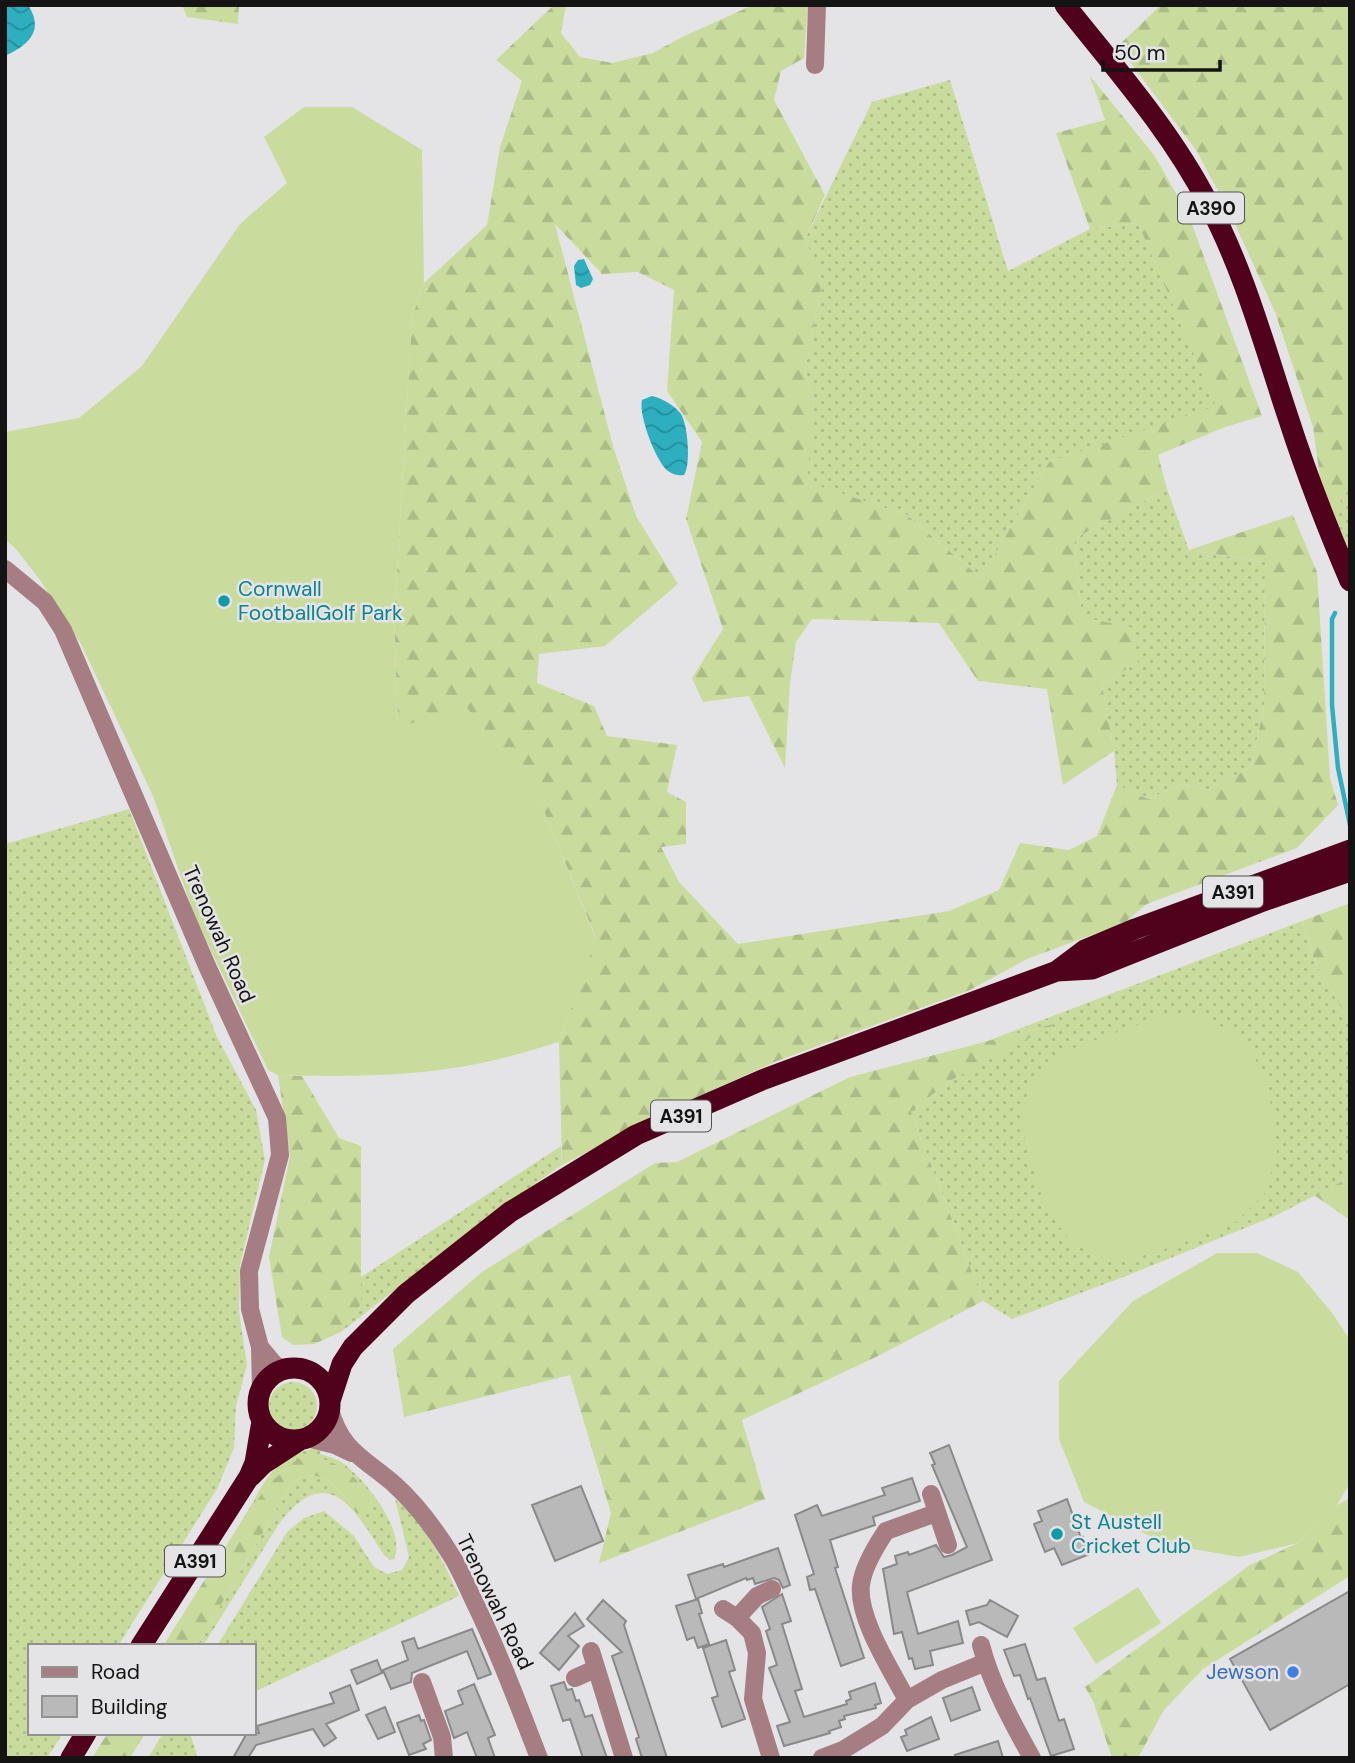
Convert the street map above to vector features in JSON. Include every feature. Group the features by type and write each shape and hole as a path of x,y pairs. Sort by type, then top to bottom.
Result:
{"highway":[{"name":"A390","path":"1065,5 1158,123 1209,204 1251,304 1296,443 1327,529 1350,581"},
{"name":"A391","path":"330,1405 342,1364 353,1347 406,1294 510,1212 636,1136 762,1080 1057,971 1085,950 1135,929 1350,850"},
{"name":"A391","path":"1057,971 1093,969 1263,901 1350,871"},
{"name":"A391","path":"287,1368 332,1357 353,1347"},
{"path":"287,1368 305,1369 317,1376 326,1387 330,1405 323,1427 303,1439 281,1438 270,1431 262,1421 258,1402 261,1390 273,1375 287,1368"},
{"name":"A391","path":"142,1644 249,1477 255,1463 262,1421"},
{"name":"A391","path":"249,1477 263,1464 303,1439"},
{"path":"71,1758 85,1735"}],"street":[{"path":"815,65 817,5"},
{"name":"Trenowah Road","path":"5,569 45,602 63,630 207,966 277,1118 280,1155 249,1271 250,1309 260,1347 261,1390"},
{"path":"260,1347 275,1365 287,1368"},
{"name":"Trenowah Road","path":"330,1405 334,1425 355,1454"},
{"name":"Trenowah Road","path":"303,1439 335,1445 355,1454 394,1484 425,1515 453,1558 496,1648 539,1758"},
{"path":"931,1494 948,1545"},
{"path":"907,1700 866,1623 860,1586 873,1553 886,1531 936,1513"},
{"path":"771,1758 753,1699 757,1653 752,1633 730,1614 772,1589"},
{"path":"591,1651 624,1758"},
{"path":"822,1758 844,1750 881,1726 907,1700 984,1653 1014,1726 1032,1758"},
{"path":"575,1678 595,1669"},
{"path":"422,1682 442,1737 444,1758"}],"green space":[{"path":"182,5 239,5 238,24 187,17"},
{"path":"554,5 566,5 561,33 580,57 612,63 653,53 753,5 808,5 804,58 781,71 774,100 825,195 805,239 822,283 805,371 814,403 807,482 907,515 981,578 1049,462 1216,406 1138,223 1090,229 1056,133 1105,120 1090,76 1154,155 1189,216 1262,416 1225,427 1158,455 1167,489 1074,539 1082,617 1134,628 1138,662 1102,685 1114,751 1063,785 1047,689 978,681 939,623 812,619 796,642 790,683 785,768 749,696 703,702 692,678 723,629 686,519 702,442 667,391 674,290 638,272 602,274 555,224 613,446 636,516 678,584 605,646 539,654 537,683 594,706 607,736 677,745 667,792 686,802 686,844 661,847 679,882 738,944 949,911 999,890 1020,843 1069,850 1097,836 1117,785 1148,799 1183,784 1208,790 1251,767 1264,706 1265,562 1189,550 1293,515 1317,572 1330,778 1338,805 1297,848 1147,904 1124,923 1027,959 970,990 777,1061 675,1107 562,1165 559,1042 596,938 539,799 398,727 394,622 412,317 424,283 487,225 500,147 522,81 496,60"},
{"path":"1161,5 1350,5 1350,482 1327,529 1313,427 1275,312 1230,213 1196,150 1118,46"},
{"path":"950,80 1008,271 1090,229 1138,223 1217,407 1049,462 981,578 907,515 806,483 814,403 805,371 822,283 805,239 872,102"},
{"name":"Cornwall FootballGolf Park","path":"304,107 352,107 422,150 424,283 412,317 394,622 398,727 467,708 539,799 596,939 559,1042 505,1058 435,1071 356,1076 278,1075 268,1070 195,917 153,796 81,644 40,580 5,539 5,432 79,418 142,366 240,224 287,183 264,137"},
{"path":"1350,481 1350,558 1327,529"},
{"path":"1167,489 1189,550 1265,562 1264,706 1251,767 1208,790 1183,784 1148,799 1117,785 1102,685 1138,662 1082,618 1074,539"},
{"path":"129,809 217,1037 256,1110 265,1160 240,1265 239,1312 247,1365 236,1406 234,1448 217,1489 119,1644 28,1644 28,1735 62,1735 47,1758 5,1758 5,844"},
{"path":"1350,903 1350,1029 1347,1017 1315,963 1302,921"},
{"path":"1302,921 1315,963 1347,1017 1350,1029 1350,1150 1343,1181 1277,1215 1012,1319 983,1301 911,1112 948,1082 1053,1024 982,1043"},
{"path":"1166,1014 1202,1016 1242,1038 1263,1072 1274,1117 1277,1155 1265,1193 1234,1224 1116,1264 1072,1243 1050,1214 1025,1144 1022,1109 1036,1072 1071,1049"},
{"path":"1057,1023 948,1082 911,1112 983,1301 878,1356 742,1420 765,1499 599,1563 611,1513 570,1375 404,1417 393,1349 482,1272 655,1163 677,1162 850,1077"},
{"path":"278,1075 302,1076 339,1138 361,1146 361,1304 341,1332 314,1344 293,1345 282,1337 269,1257 290,1156"},
{"path":"561,1146 562,1165 496,1211 341,1332 361,1304 361,1277"},
{"path":"1350,1150 1350,1220 1314,1195 1343,1181"},
{"path":"1217,1253 1257,1253 1298,1272 1333,1314 1350,1340 1350,1483 1337,1505 1298,1543 1239,1557 1165,1544 1084,1502 1059,1439 1059,1381 1133,1301"},
{"path":"293,1382 310,1389 317,1406 310,1423 293,1430 276,1423 269,1406 276,1389"},
{"path":"321,1449 320,1454 339,1461 361,1480 389,1520 396,1547 394,1559 390,1560 384,1555 362,1521 338,1498 325,1493 311,1495 296,1505 279,1524 204,1644 198,1644 291,1484 301,1477 320,1477 345,1497 357,1514 355,1478 337,1466 321,1460 306,1460 293,1464 281,1473 246,1514 272,1472 290,1457"},
{"path":"310,1456 339,1466 362,1487 370,1506 357,1514 345,1497 329,1482 311,1475 301,1477 291,1484 198,1644 164,1644 246,1514 272,1481 295,1461"},
{"path":"1350,1498 1350,1576 1203,1669 1164,1710 1138,1758 1112,1758 1093,1701 1085,1687 1250,1565 1298,1543 1337,1505"},
{"path":"395,1499 425,1531 459,1596 256,1691 256,1644 218,1644 287,1532 304,1518 324,1511 354,1536 374,1567 387,1574 402,1570 409,1557"},
{"path":"1138,1587 1161,1623 1096,1664 1073,1628"},
{"path":"107,1735 144,1735 130,1758 92,1758"},
{"path":"162,1735 191,1735 198,1758 148,1758"}],"water":[{"path":"5,5 28,5 35,22 32,36 27,42 5,56"},
{"path":"584,259 593,279 590,285 581,288 576,285 574,266 578,260"},
{"path":"652,396 672,405 681,414 687,435 688,454 684,475 672,473 663,466 649,437 641,407 642,400"}],"building":[{"path":"949,1445 992,1560 907,1592 918,1634 958,1621 963,1643 930,1651 933,1665 915,1669 912,1658 909,1659 902,1632 894,1634 883,1569 897,1564 895,1556 908,1552 909,1555 936,1545 944,1557 967,1547 932,1465 935,1464 930,1453"},
{"path":"912,1478 920,1501 873,1517 875,1525 830,1540 838,1567 835,1568 864,1658 841,1666 815,1589 810,1590 807,1577 814,1574 795,1515 817,1505 822,1516 885,1495 882,1488"},
{"path":"581,1486 603,1541 555,1561 532,1505"},
{"name":"St Austell Cricket Club","path":"1067,1499 1081,1538 1083,1537 1090,1554 1062,1565 1054,1548 1045,1552 1034,1524 1042,1521 1038,1511"},
{"path":"778,1548 790,1585 783,1588 779,1580 774,1578 755,1584 753,1578 746,1578 696,1599 688,1575 723,1564 724,1567"},
{"name":"Jewson","path":"1350,1591 1350,1684 1270,1730 1230,1659"},
{"path":"782,1594 791,1621 782,1624 802,1689 795,1691 804,1717 847,1704 846,1701 851,1699 849,1692 875,1683 881,1703 875,1705 876,1708 844,1716 845,1719 839,1721 841,1727 829,1731 830,1733 784,1746 777,1726 790,1722 769,1668 777,1665 766,1631 770,1629 762,1607"},
{"path":"698,1599 702,1613 699,1614 709,1644 698,1648 694,1637 687,1640 676,1606"},
{"path":"603,1600 626,1621 624,1625 667,1758 642,1758 636,1739 639,1737 612,1656 622,1652 587,1619"},
{"path":"990,1600 1018,1616 1007,1637 979,1622 970,1625 966,1611 987,1605"},
{"path":"575,1613 584,1626 568,1636 579,1646 559,1670 540,1653"},
{"path":"472,1629 491,1674 478,1679 467,1651 412,1673 411,1682 391,1689 383,1670 408,1660 402,1642 414,1638 418,1649"},
{"path":"726,1640 735,1670 729,1672 745,1719 722,1727 712,1698 718,1696 703,1648"},
{"path":"1025,1644 1037,1680 1045,1678 1059,1721 1064,1719 1074,1749 1051,1756 1020,1675 1014,1676 1004,1650"},
{"path":"377,1660 382,1673 357,1684 351,1670"},
{"path":"564,1682 567,1690 572,1689 576,1701 579,1700 585,1717 592,1715 607,1758 583,1758 570,1719 563,1721 551,1686"},
{"path":"474,1684 495,1735 488,1738 495,1758 477,1758 467,1732 454,1738 445,1711 463,1704 458,1691"},
{"path":"350,1685 359,1710 326,1724 336,1738 324,1746 313,1729 256,1745 248,1758 233,1758 246,1735 259,1733 257,1726 334,1703 330,1693"},
{"path":"972,1687 980,1710 951,1721 943,1698"},
{"path":"385,1707 395,1732 378,1739 366,1715"},
{"path":"419,1715 421,1721 424,1720 431,1740 423,1744 426,1749 409,1755 397,1723"},
{"path":"931,1717 939,1739 907,1751 901,1737 907,1735 905,1730"},
{"path":"998,1741 1003,1758 956,1758 955,1755"}],"waterway":[{"path":"1335,613 1332,619 1332,705 1338,768 1350,825"}],"place":[{"name":"Cornwall FootballGolf Park","path":"224,601"},
{"name":"St Austell Cricket Club","path":"1057,1534"},
{"name":"Jewson","path":"1293,1672"}]}
